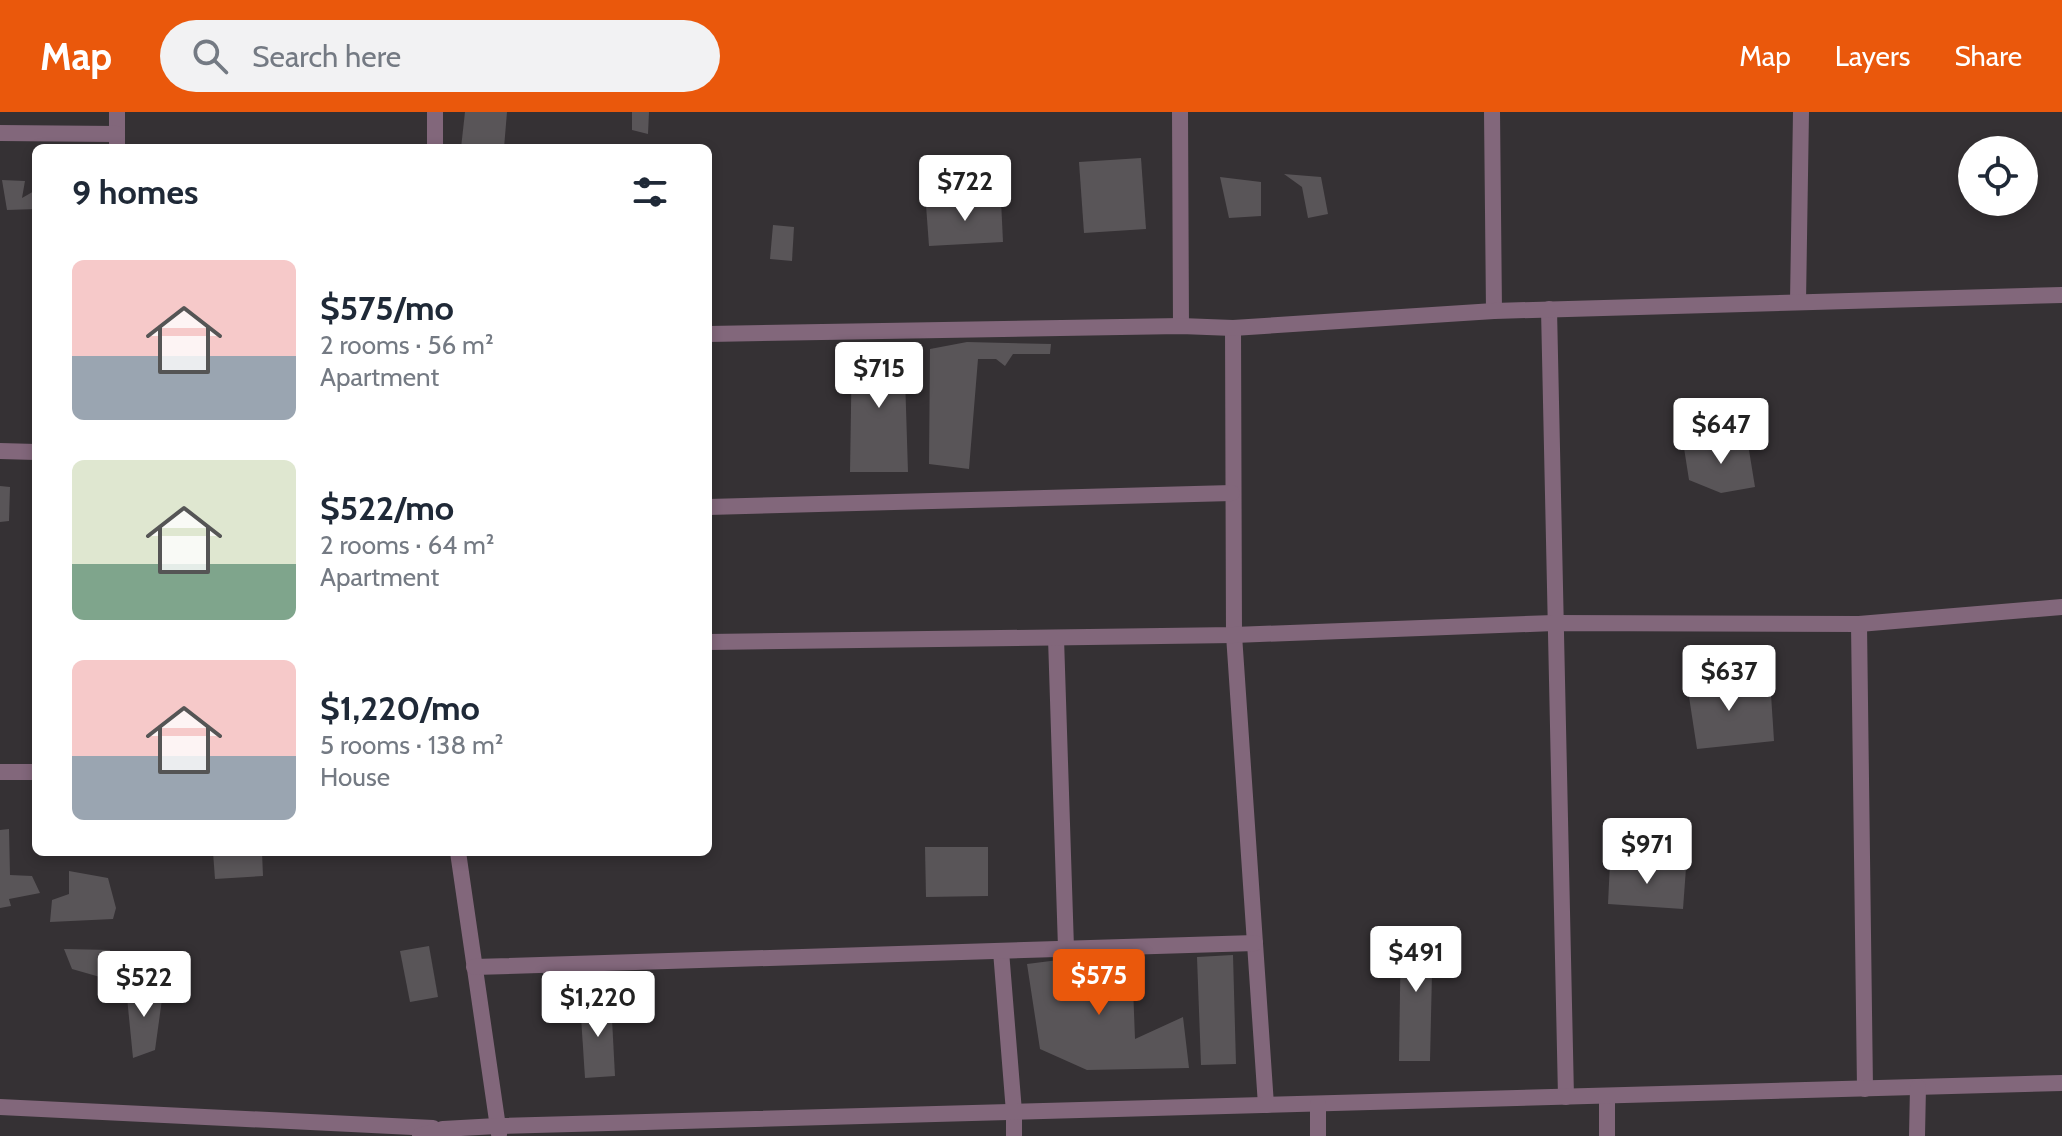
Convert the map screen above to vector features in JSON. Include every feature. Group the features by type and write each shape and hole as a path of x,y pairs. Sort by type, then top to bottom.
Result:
{"street":[{"path":"0,133 117,141 117,112"},
{"path":"435,112 435,144"},
{"path":"1180,112 1181,326"},
{"path":"1492,112 1494,311"},
{"path":"1798,302 1801,112"},
{"path":"712,334 1181,326 1233,328 1494,311 2062,295"},
{"path":"1549,309 1566,1097"},
{"path":"1233,328 1234,635 1266,1105"},
{"path":"0,451 32,452"},
{"path":"712,507 1232,493"},
{"path":"712,642 1234,635 1554,623 1859,624 2062,607"},
{"path":"1859,624 1865,1089"},
{"path":"1056,638 1066,948"},
{"path":"0,772 32,772"},
{"path":"459,856 498,1131"},
{"path":"474,967 1255,943"},
{"path":"1001,951 1014,1136"},
{"path":"0,1107 498,1131 1014,1112 2062,1083"},
{"path":"1917,1136 1918,1087"},
{"path":"1607,1096 1607,1136"},
{"path":"1318,1104 1318,1136"},
{"path":"420,1136 443,1129"}],"building":[{"path":"465,112 507,112 504,144 461,144"},
{"path":"632,112 649,112 648,134 632,130"},
{"path":"1141,158 1146,229 1084,233 1079,162"},
{"path":"1284,174 1321,177 1328,214 1308,218 1302,187"},
{"path":"1220,177 1261,182 1261,216 1229,218"},
{"path":"2,180 25,181 22,198 32,192 32,209 7,210"},
{"path":"1001,200 1003,242 929,246 926,205"},
{"path":"773,225 794,227 792,261 770,259"},
{"path":"967,342 1051,344 1050,354 1013,354 1005,366 996,359 978,359 969,469 929,464 930,349"},
{"path":"852,345 904,345 908,472 850,472"},
{"path":"1747,438 1755,487 1721,493 1689,480 1684,448"},
{"path":"0,486 10,487 9,521 0,522"},
{"path":"1686,677 1733,679 1771,694 1774,741 1697,749"},
{"path":"9,829 10,875 32,876 40,893 9,899 11,906 0,908 0,830"},
{"path":"925,847 988,847 988,896 926,897"},
{"path":"213,856 262,856 263,876 215,879"},
{"path":"1610,863 1686,868 1683,909 1608,904"},
{"path":"69,871 108,878 116,908 113,919 50,922 52,900 69,894"},
{"path":"1401,927 1433,928 1430,1061 1399,1061"},
{"path":"429,946 438,997 410,1002 400,951"},
{"path":"64,949 110,950 114,981 72,969"},
{"path":"1233,955 1236,1064 1201,1065 1197,957"},
{"path":"1082,957 1132,960 1135,1039 1183,1017 1189,1068 1087,1070 1040,1049 1027,964"},
{"path":"126,987 163,992 155,1050 133,1058"},
{"path":"611,1000 615,1076 585,1078 580,1001"}]}
